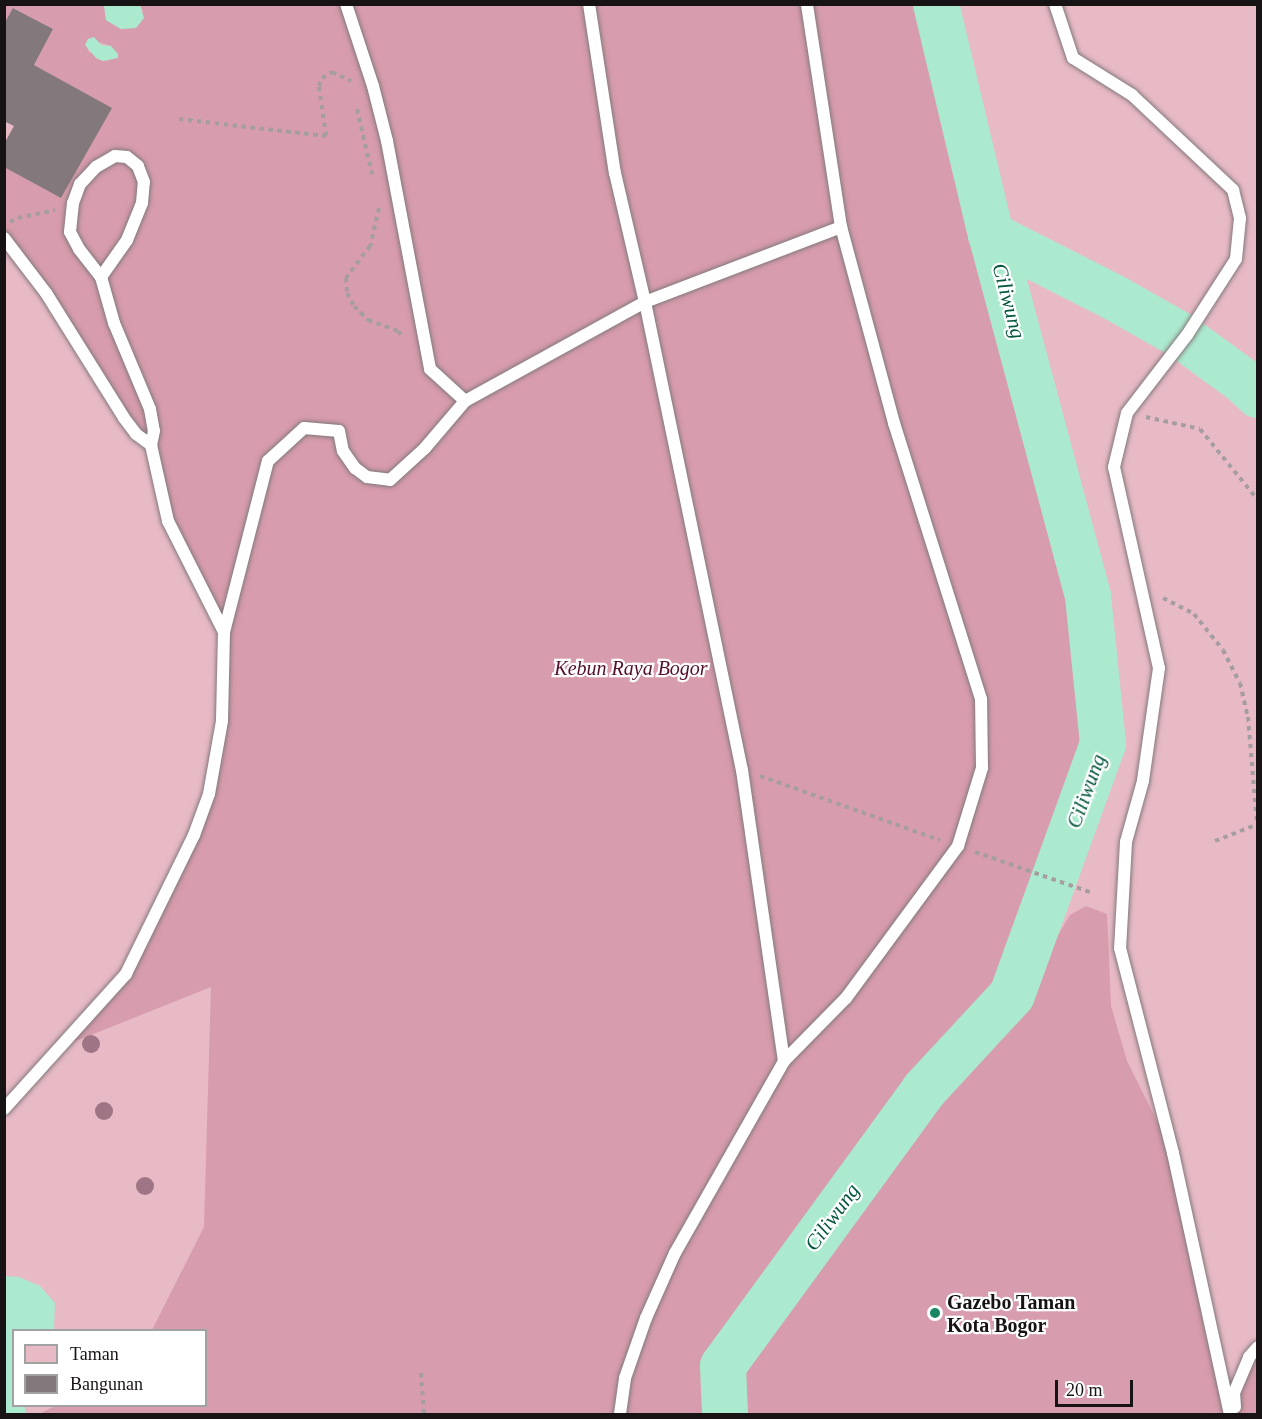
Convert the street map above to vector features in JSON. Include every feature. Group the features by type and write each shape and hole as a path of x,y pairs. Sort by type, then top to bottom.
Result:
{"lane":[{"path":"346,4 373,86 387,141 430,369 465,401"},
{"path":"589,4 615,173 645,302 742,770 784,1061"},
{"path":"620,1414 629,1368 646,1318 675,1253 784,1061 846,998 958,846 982,768 981,699 894,423 841,227 807,4"},
{"path":"1055,4 1073,58 1132,95 1233,190 1240,218 1236,259 1187,335 1127,413 1114,467 1159,668 1143,781 1126,842 1120,948 1173,1153 1230,1414"},
{"path":"101,277 127,240 142,203 144,182 138,166 127,157 115,156 96,167 80,184 73,203 70,232 79,249 101,277 114,323 150,409 154,431 151,445 168,521 224,632"},
{"path":"4,1109 126,974 194,835 209,794 222,721 224,632 268,461 304,428 339,430 343,451 355,468 368,477 390,480 425,448 465,401 645,302 841,227"},
{"path":"4,238 46,293 124,418 136,434 151,445"},
{"path":"1235,1414 1234,1393 1257,1347"}],"path":[{"path":"179,119 326,136 320,86 322,78 332,72 344,76 351,81 354,93"},
{"path":"356,104 374,182"},
{"path":"380,202 370,246 346,278 347,293 354,306 368,320 398,331 405,339"},
{"path":"4,226 18,218 73,203"},
{"path":"1127,413 1200,429 1257,500"},
{"path":"1140,586 1194,614 1223,650 1240,683 1248,717 1257,824 1215,841"},
{"path":"742,770 1094,893"},
{"path":"421,1373 424,1414"}],"green space":[{"name":"Kebun Raya Bogor","path":"5,4 104,5 106,20 121,29 143,12 140,4 937,5 993,241 1088,596 1103,744 1012,995 924,1090 737,1347 929,1103 1015,1007 1070,915 1086,906 1107,914 1111,1006 1127,1061 1173,1153 1230,1414 39,1414 53,1407 207,1407 207,1329 153,1329 204,1227 211,987 61,1047 126,974 161,905 216,762 224,632 168,521 151,445 136,434 5,238 5,167 61,198 111,108 34,65 53,29 14,8 5,24","holes":["88,39 111,46 108,61 89,52 86,45"]},
{"name":"Kebun Raya Bogor","path":"5,5 1257,5 1257,1414 5,1414"},
{"path":"1257,1347 1257,1414 1235,1414 1249,1357"}],"shaded area":[{"path":"104,5 140,5 144,18 136,28 121,29 106,20"},
{"path":"94,37 101,45 111,46 118,54 118,58 103,61 96,58 85,45 88,39"},
{"path":"4,1276 19,1277 40,1286 55,1303 54,1329 12,1329 12,1407 24,1407 27,1414 5,1414"}],"building":[{"path":"13,8 53,29 34,65 112,108 61,198 4,167 4,144 14,126 4,121 4,24"}],"waterway":[{"name":"Ciliwung","path":"725,1414 723,1366 924,1090 1012,995 1103,744 1088,596 991,235 936,4"},
{"path":"991,235 1115,298 1180,335 1243,381 1258,395"}],"place":[{"name":"Gazebo Taman Kota Bogor","path":"935,1313"}]}
